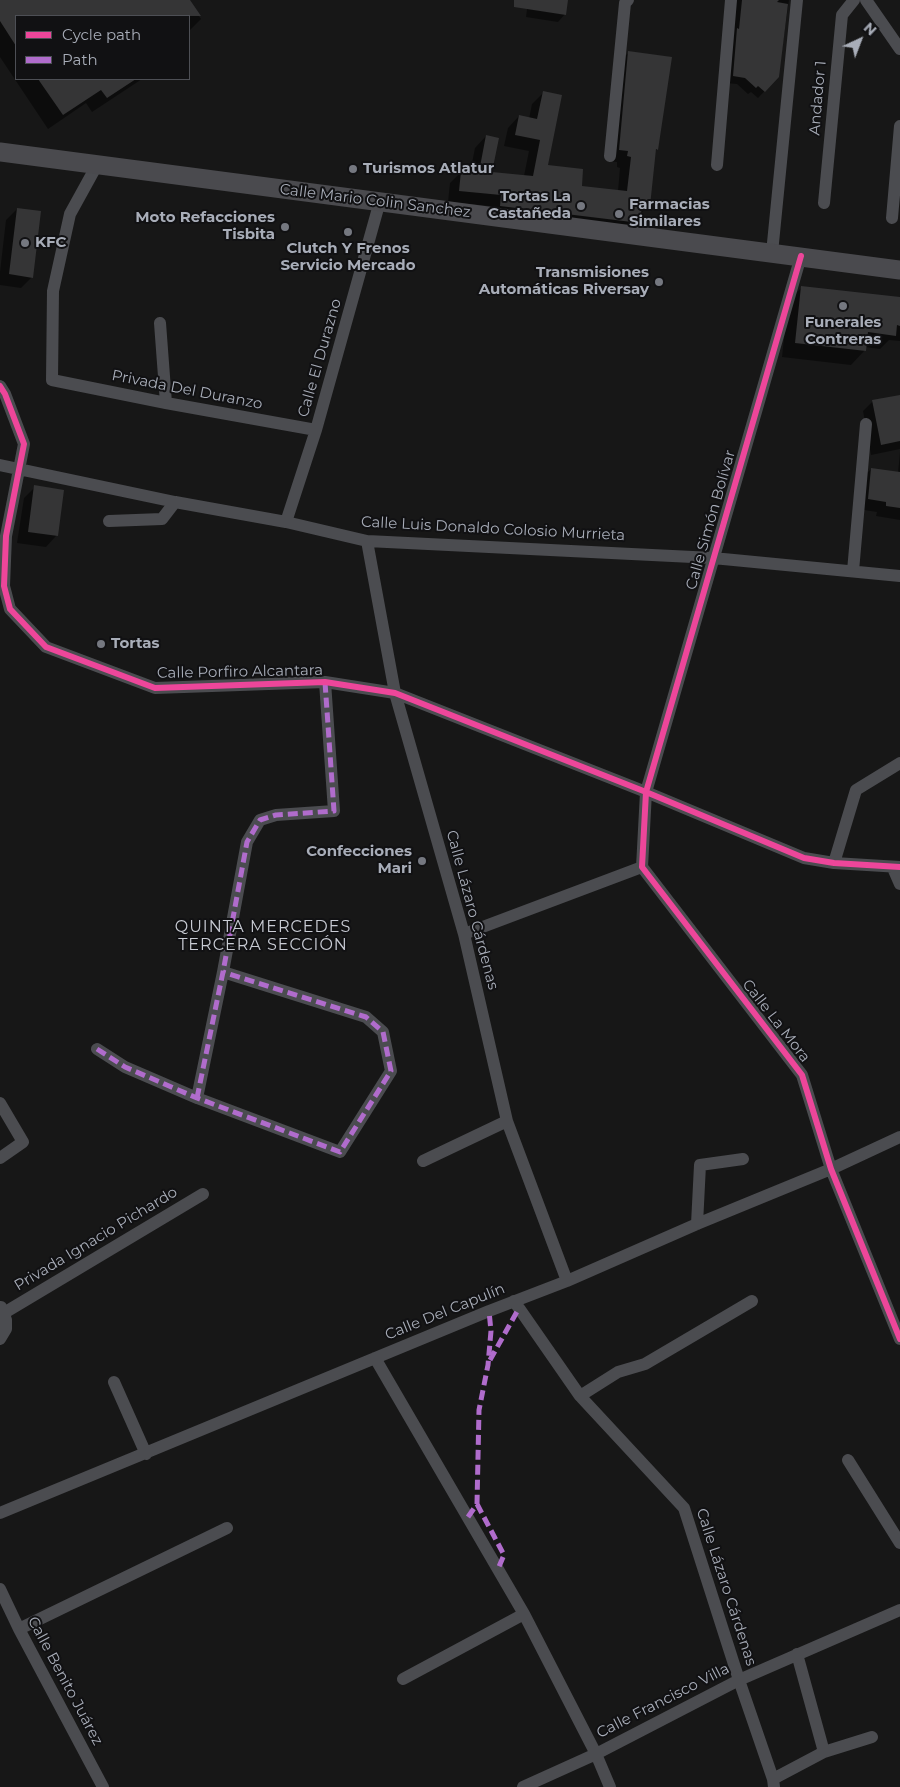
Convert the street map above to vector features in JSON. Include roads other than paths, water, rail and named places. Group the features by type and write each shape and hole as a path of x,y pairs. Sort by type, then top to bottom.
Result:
{"main road":[{"name":"Calle Mario Colin Sanchez","path":"0,152 900,270"}],"street":[{"path":"610,156 625,3 628,0"},
{"path":"717,164 731,0"},
{"path":"772,253 797,0"},
{"name":"Andador 1","path":"824,204 842,14 854,0"},
{"path":"866,0 900,49"},
{"path":"892,218 900,126"},
{"name":"Privada Del Duranzo","path":"97,164 70,214 53,291 52,380 166,404 316,430"},
{"name":"Calle El Durazno","path":"286,522 316,430 380,201"},
{"name":"Calle Simón Bolívar","path":"646,792 801,256"},
{"path":"160,323 166,404"},
{"name":"Calle Porfiro Alcantara","path":"0,386 5,394 24,444 6,536 2,586 5,609 46,646 155,688 325,682 395,693 646,792 804,858 834,863 897,867"},
{"path":"853,571 866,424"},
{"name":"Calle Luis Donaldo Colosio Murrieta","path":"0,465 174,502 286,522 367,541 713,558 900,576"},
{"path":"109,521 162,519 174,502"},
{"name":"Calle Lázaro Cárdenas","path":"367,541 395,693 464,934 507,1121 567,1281"},
{"path":"197,1098 247,842 260,820 276,815 334,812 325,682"},
{"path":"834,863 856,790 900,763"},
{"path":"464,934 642,867 646,792"},
{"name":"Calle La Mora","path":"642,867 802,1075 831,1169 900,1339"},
{"path":"897,867 900,884"},
{"path":"97,1049 125,1067 197,1098 340,1152 391,1071 384,1032 366,1017 223,972"},
{"path":"0,1103 23,1142 0,1158"},
{"path":"423,1161 507,1121"},
{"name":"Calle Del Capulín","path":"0,1513 514,1301 567,1281 697,1224 831,1169 900,1137"},
{"path":"697,1224 700,1165 743,1159"},
{"name":"Privada Ignacio Pichardo","path":"2,1309 203,1194"},
{"name":"Calle Lázaro Cárdenas","path":"514,1301 580,1396 684,1508 773,1783"},
{"path":"580,1396 618,1372 645,1364 752,1301"},
{"path":"0,1339 6,1328 2,1309"},
{"path":"376,1358 524,1614 596,1754 610,1787"},
{"path":"114,1382 146,1454"},
{"path":"848,1460 900,1543"},
{"path":"19,1629 227,1528"},
{"name":"Calle Benito Juárez","path":"0,1589 19,1629 103,1787"},
{"name":"Calle Francisco Villa","path":"524,1787 596,1754 739,1680 900,1610"},
{"path":"403,1679 524,1614"},
{"path":"797,1654 824,1752"},
{"path":"773,1783 824,1752 872,1737"}],"place":[{"name":"Turismos Atlatur","path":"353,169"},
{"name":"Tortas La Castañeda","path":"581,206"},
{"name":"Farmacias Similares","path":"619,214"},
{"name":"Moto Refacciones Tisbita","path":"285,227"},
{"name":"Clutch Y Frenos Servicio Mercado","path":"348,232"},
{"name":"KFC","path":"25,243"},
{"name":"Transmisiones Automáticas Riversay","path":"659,282"},
{"name":"Funerales Contreras","path":"843,306"},
{"name":"Tortas","path":"101,644"},
{"name":"Confecciones Mari","path":"422,861"}],"district":[{"name":"QUINTA MERCEDES TERCERA SECCIÓN","path":"263,936"}]}
